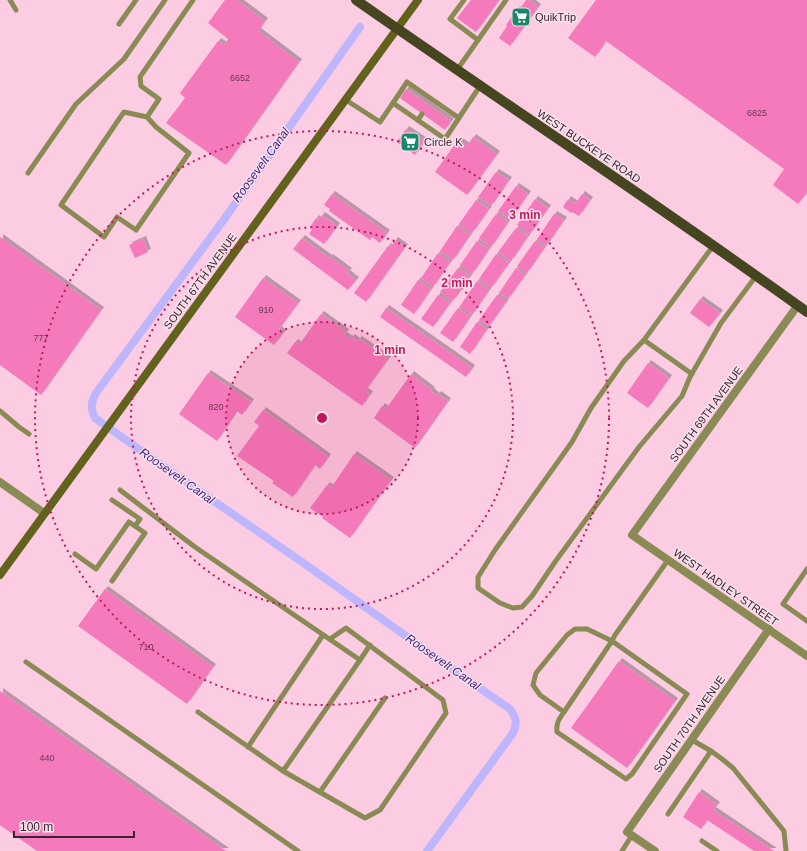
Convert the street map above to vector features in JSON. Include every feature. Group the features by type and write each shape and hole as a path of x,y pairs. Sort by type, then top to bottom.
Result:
{"main road":[{"name":"WEST BUCKEYE ROAD","path":"356,0 807,312"},
{"name":"SOUTH 67TH AVENUE","path":"0,575 418,0"}],"street":[{"name":"SOUTH 69TH AVENUE","path":"632,535 798,305"},
{"path":"0,482 44,513"},
{"name":"WEST HADLEY STREET","path":"632,535 807,656"},
{"name":"SOUTH 70TH AVENUE","path":"629,834 769,629"},
{"path":"629,834 655,851"}],"lane":[{"path":"10,0 16,10"},
{"path":"119,24 136,0"},
{"path":"28,173 76,104 124,59 165,0"},
{"path":"148,117 159,99 141,86 140,77 193,0"},
{"path":"464,0 450,19 478,40"},
{"path":"457,70 506,0"},
{"path":"346,100 380,122 407,82 460,118"},
{"path":"393,103 445,139 480,86"},
{"path":"428,105 432,99"},
{"path":"124,112 148,117 156,128 189,153 136,230 117,217 104,236 61,205 124,112"},
{"path":"418,120 422,114"},
{"path":"713,246 644,340 624,361 591,408 572,442 495,550 478,577 478,588 500,603 513,608 522,607 532,596 639,447 682,396 692,374 721,323 756,276"},
{"path":"644,340 692,374"},
{"path":"0,412 29,434"},
{"path":"120,490 195,547 360,660"},
{"path":"112,500 140,519 135,526"},
{"path":"75,554 96,570 129,522 145,533 112,581"},
{"path":"564,712 540,695 533,685 536,673 567,635 575,629 587,629 612,640 687,694 632,774 626,779 557,732 556,725 558,719 564,712 612,640 668,560"},
{"path":"807,569 783,604 807,621"},
{"path":"198,712 283,771 365,818 380,810 446,713 443,700 346,628 330,639"},
{"path":"248,747 323,635"},
{"path":"283,771 370,645"},
{"path":"26,662 298,851"},
{"path":"320,792 385,698"},
{"path":"692,740 722,758 733,768 784,831 786,851"},
{"path":"668,814 711,751"},
{"path":"622,851 629,834"},
{"path":"702,841 717,851"}],"building":[{"path":"225,0 237,0 265,21 258,31 299,62 226,165 166,123 185,98 180,93 218,41 224,45 228,39 208,23"},
{"path":"471,0 499,0 476,32 457,18"},
{"name":"QuikTrip","path":"526,0 529,0 538,7 510,46 499,38 517,9 519,10"},
{"path":"596,0 807,0 807,192 798,204 773,185 784,169 606,41 595,57 568,38"},
{"name":"Circle K","path":"406,89 451,121 445,130 400,98"},
{"name":"Circle K","path":"406,129 424,141 415,155 397,142"},
{"path":"473,137 497,154 467,195 435,172 458,140 467,146"},
{"path":"496,172 509,180 491,206 478,197"},
{"path":"516,186 528,194 510,220 498,211"},
{"path":"332,194 387,233 380,243 372,237 370,240 329,211 330,209 324,205"},
{"path":"582,194 590,200 579,216 572,212 571,213 563,207 568,199 575,204"},
{"path":"535,199 548,208 530,234 517,225"},
{"path":"476,200 489,209 472,233 459,224"},
{"path":"496,214 508,222 491,247 479,238"},
{"path":"554,214 564,220 546,246 537,239"},
{"path":"322,215 337,226 324,244 309,234 312,229 310,227 316,218 318,220"},
{"path":"457,226 470,235 453,260 440,251"},
{"path":"516,228 528,236 511,261 498,252"},
{"path":"0,237 101,310 41,395 0,365"},
{"path":"302,238 349,271 347,273 356,280 348,290 293,249"},
{"path":"143,239 148,252 135,258 129,245"},
{"path":"395,240 405,247 366,302 354,293 388,246 390,248"},
{"path":"477,241 489,249 472,274 460,265"},
{"path":"535,241 544,248 527,273 517,266"},
{"path":"438,253 450,262 433,287 421,278"},
{"path":"496,254 509,263 491,288 479,279"},
{"path":"458,268 470,276 453,301 440,292"},
{"path":"516,268 525,275 508,299 499,293"},
{"path":"263,278 298,303 279,329 283,333 274,345 235,317"},
{"path":"418,280 431,289 414,314 401,305"},
{"path":"477,281 489,290 472,315 460,306"},
{"path":"438,295 450,303 433,327 421,319"},
{"path":"497,295 506,302 489,326 479,320"},
{"path":"700,299 720,313 709,327 690,313"},
{"path":"386,308 472,368 466,377 380,317"},
{"path":"458,308 470,317 453,342 440,333"},
{"path":"321,314 346,332 344,335 350,339 352,337 357,341 359,339 388,359 365,391 370,394 362,406 287,353 295,342 299,345"},
{"path":"477,322 487,329 470,354 460,347"},
{"path":"648,363 669,378 648,408 627,393"},
{"path":"208,373 251,402 242,415 237,411 217,441 179,414"},
{"path":"411,374 432,390 431,391 437,396 438,394 448,401 415,448 374,418 382,406 386,409"},
{"path":"263,410 328,457 320,469 315,465 293,497 272,483 274,481 237,456 259,426 254,422"},
{"path":"354,454 391,480 350,538 310,508 327,485 331,488"},
{"path":"105,589 213,667 187,704 78,626"},
{"path":"619,661 675,701 627,768 571,728"},
{"path":"0,691 226,851 37,851 0,825"},
{"path":"699,792 717,805 713,810 774,851 754,851 707,820 701,829 683,817"}],"waterway":[{"name":"Roosevelt Canal","path":"360,27 225,218 96,393 92,402 92,411 95,418 510,709 516,720 513,733 427,851"}],"place":[{"name":"QuikTrip","path":"521,17"},
{"name":"Circle K","path":"410,142"}]}
